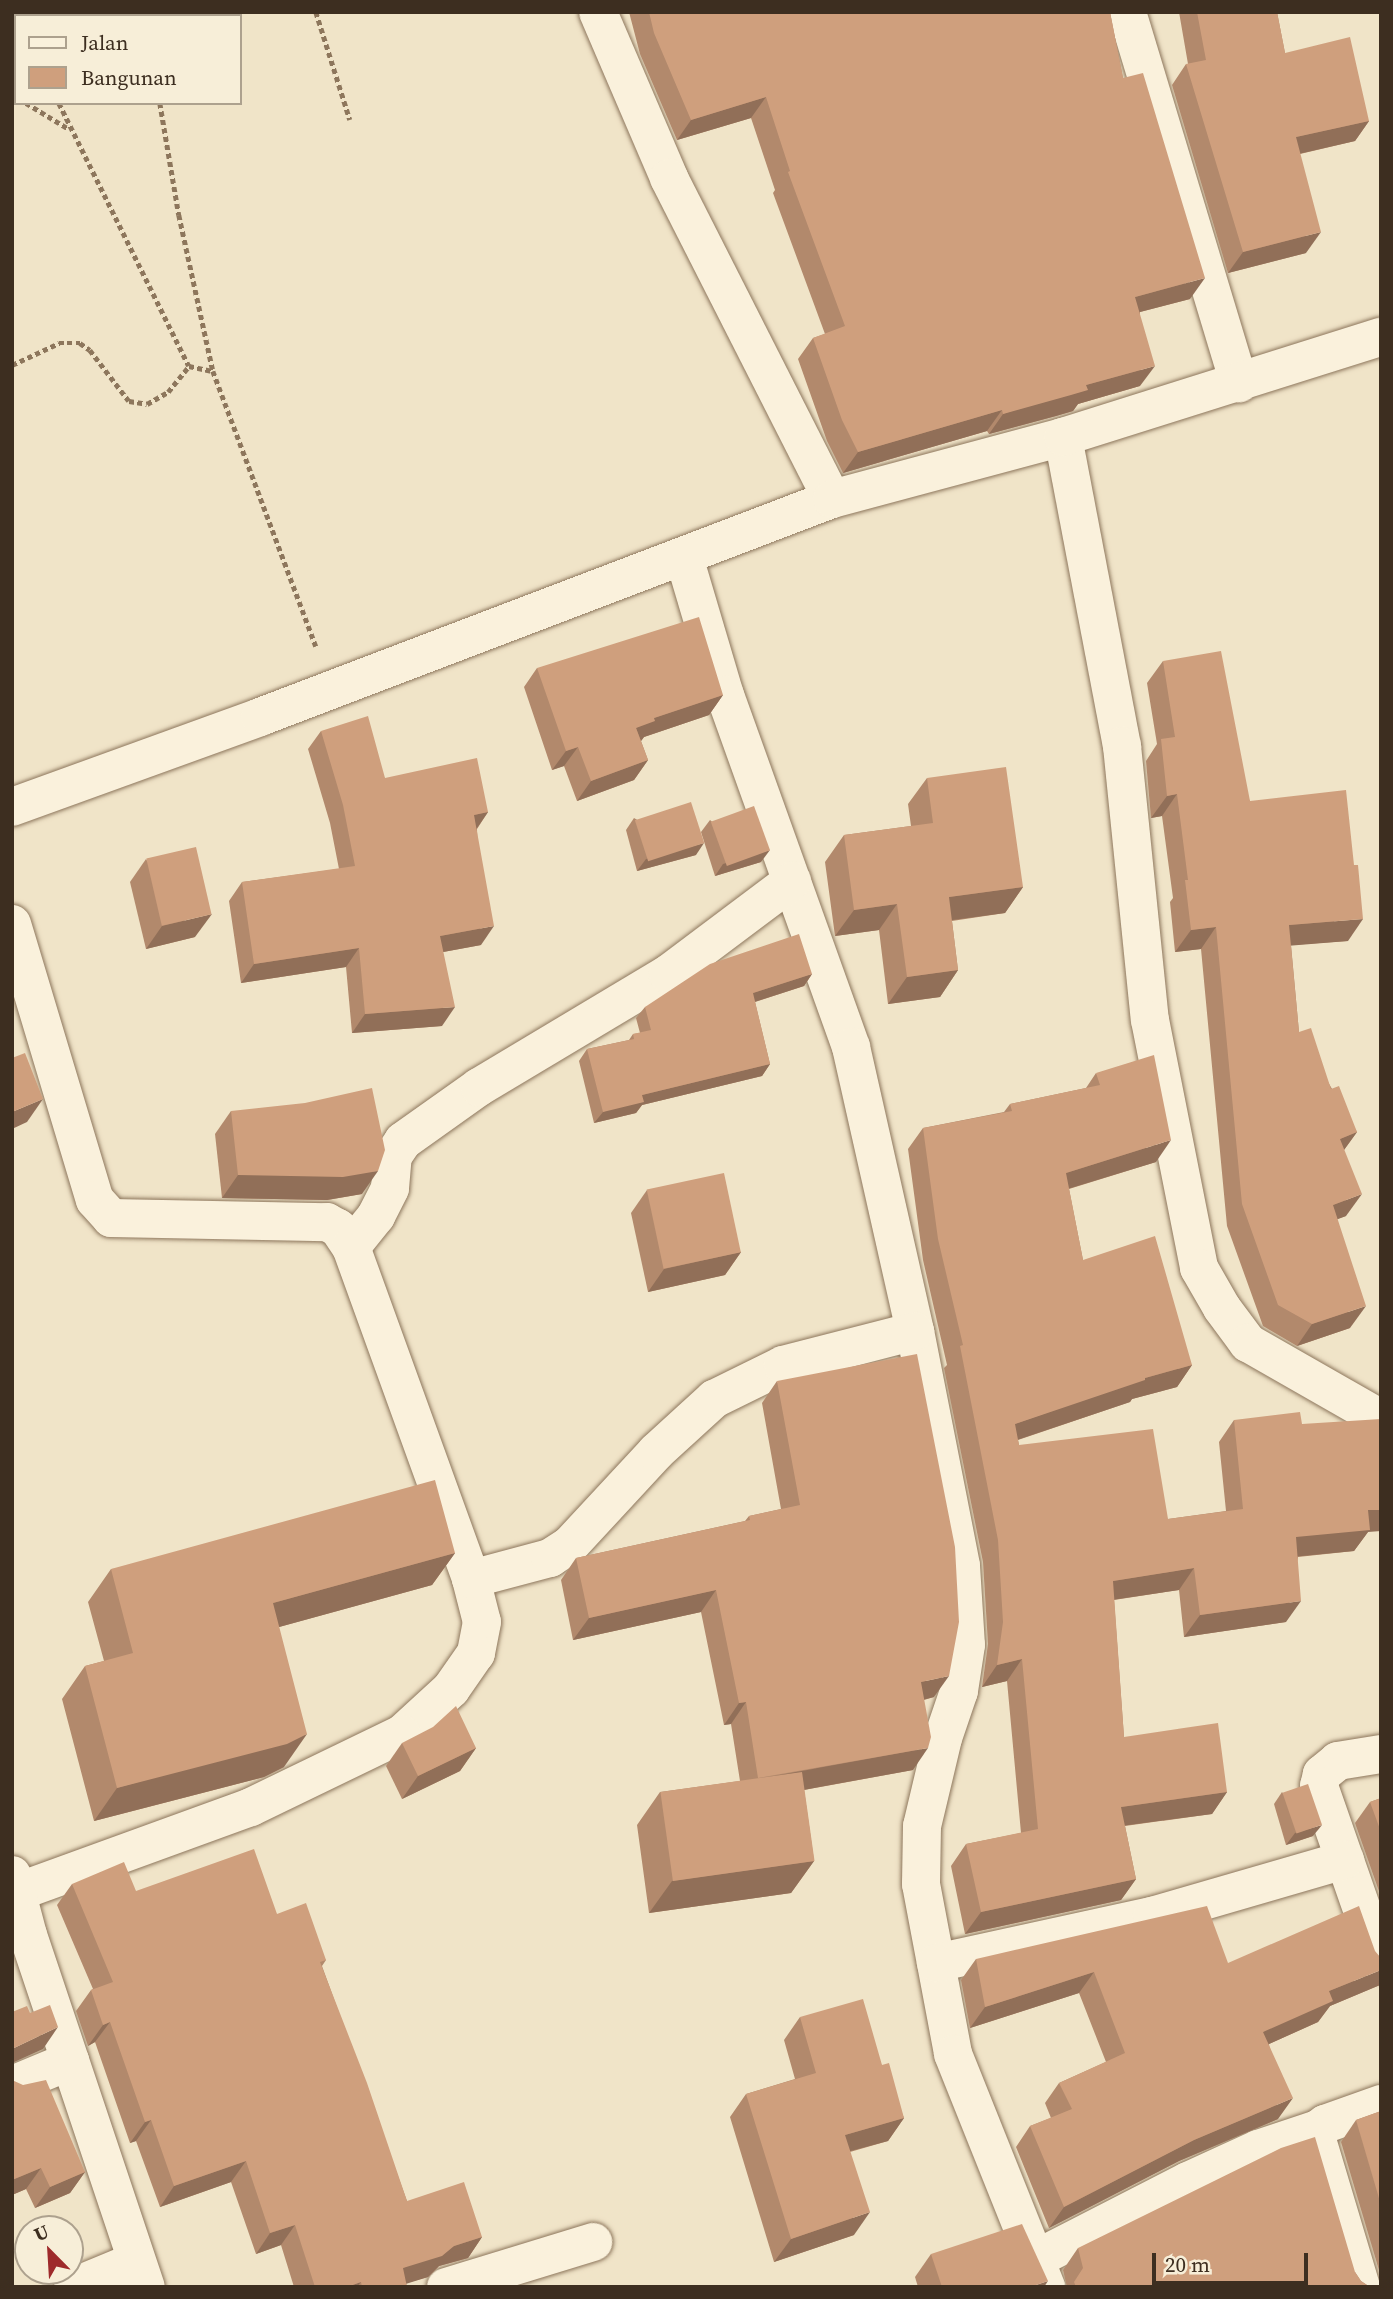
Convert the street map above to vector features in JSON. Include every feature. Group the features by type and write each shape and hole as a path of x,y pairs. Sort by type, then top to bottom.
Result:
{"street":[{"path":"598,12 669,178 832,499"},
{"path":"1126,12 1239,384"},
{"path":"12,807 333,690 832,499 1063,437 1239,384 1378,338"},
{"path":"1063,437 1122,746 1150,1020 1199,1268 1222,1308 1248,1343 1381,1419"},
{"path":"684,557 725,695 851,1046 915,1331 961,1566 966,1644 959,1691 943,1738 922,1826 920,1884 953,2054 1041,2273 1199,2175 1258,2148 1381,2105"},
{"path":"351,1247 376,1216 390,1188 393,1156 403,1141 479,1087 668,974 792,881"},
{"path":"12,924 95,1200 111,1218 327,1223 338,1228 351,1247 471,1579 482,1622 476,1653 451,1689 402,1734 251,1807 15,1884 141,2274 73,2287"},
{"path":"471,1579 541,1561 570,1545 691,1416 714,1399 783,1366 915,1331"},
{"path":"1381,1754 1338,1761 1329,1766 1320,1779 1319,1786 1381,1964"},
{"path":"936,1963 1152,1916 1345,1860"},
{"path":"12,2085 70,2061"},
{"path":"1318,2129 1319,2148 1361,2287"},
{"path":"446,2287 593,2242"}],"path":[{"path":"316,12 350,120"},
{"path":"29,105 70,129"},
{"path":"60,105 189,366"},
{"path":"160,105 179,215 213,371 333,690"},
{"path":"12,365 58,343 80,344 90,351 129,401 147,404 167,392 189,366"},
{"path":"189,366 213,371"}],"building":[{"path":"649,12 1110,12 1123,78 1143,73 1205,278 1135,297 1155,366 1086,385 1088,390 1071,395 1003,414 1002,410 858,452 842,420 813,338 845,326 788,172 790,171 766,97 691,120 654,33"},
{"path":"1197,12 1277,12 1285,53 1350,37 1369,121 1296,137 1321,232 1243,252 1186,64 1206,60"},
{"path":"699,617 723,695 654,718 655,721 636,728 648,760 591,781 578,747 566,751 537,668"},
{"path":"1221,651 1250,801 1346,790 1354,865 1358,865 1363,919 1289,925 1299,1032 1311,1028 1331,1089 1339,1086 1357,1132 1340,1139 1362,1194 1333,1205 1366,1306 1312,1324 1278,1305 1242,1204 1216,927 1191,930 1185,880 1188,880 1177,794 1167,796 1161,739 1175,737 1163,661"},
{"path":"368,716 385,778 477,758 488,812 474,815 494,926 440,936 455,1007 365,1014 359,948 254,964 242,882 355,866 343,805 321,731"},
{"path":"1006,767 1023,887 949,897 958,970 907,977 897,904 854,910 844,835 933,823 927,778"},
{"path":"691,802 704,843 648,861 635,820"},
{"path":"754,806 770,850 727,866 711,822"},
{"path":"196,847 212,914 162,926 146,858"},
{"path":"799,934 812,974 753,993 770,1064 642,1095 644,1102 603,1112 587,1049 634,1039 633,1034 651,1030 645,1007 710,964"},
{"path":"25,1053 43,1099 12,1112 12,1058"},
{"path":"1154,1055 1171,1140 1066,1173 1083,1260 1155,1236 1192,1365 1145,1378 1015,1424 1019,1445 1153,1429 1168,1519 1243,1509 1234,1420 1300,1412 1302,1424 1381,1419 1381,1510 1368,1510 1370,1530 1296,1537 1301,1601 1200,1615 1194,1568 1113,1581 1124,1737 1218,1723 1227,1792 1121,1807 1136,1879 981,1912 966,1844 1038,1829 1022,1659 997,1665 1003,1622 998,1540 960,1346 963,1345 938,1239 923,1128 1012,1111 1010,1104 1100,1085 1096,1073"},
{"path":"372,1088 385,1150 378,1171 343,1177 238,1175 231,1111 305,1103"},
{"path":"724,1173 741,1252 664,1269 647,1189"},
{"path":"917,1354 955,1547 959,1622 949,1676 921,1682 931,1737 928,1748 758,1778 746,1702 739,1703 716,1590 589,1618 576,1558 750,1520 749,1516 800,1505 777,1381"},
{"path":"435,1480 455,1553 273,1603 307,1734 287,1744 117,1788 85,1666 133,1653 111,1569"},
{"path":"456,1706 476,1748 418,1776 402,1743 433,1727"},
{"path":"802,1772 815,1861 673,1881 660,1792"},
{"path":"1308,1784 1322,1825 1296,1833 1282,1793"},
{"path":"1381,1798 1381,1832 1370,1802"},
{"path":"254,1849 277,1914 306,1903 326,1960 320,1962 367,2083 407,2201 464,2182 482,2237 454,2246 442,2256 403,2268 407,2287 362,2287 361,2282 347,2287 315,2287 295,2225 270,2233 246,2161 174,2186 151,2120 145,2122 110,2022 103,2025 91,1990 113,1982 72,1884 124,1862 136,1891"},
{"path":"1207,1906 1228,1963 1359,1906 1375,1951 1381,1958 1381,1970 1329,1991 1333,2001 1263,2032 1293,2098 1194,2140 1064,2207 1030,2126 1072,2109 1059,2083 1125,2053 1094,1972 985,2007 976,1959"},
{"path":"863,1999 882,2065 889,2063 904,2118 845,2135 870,2212 791,2239 746,2094 816,2073 800,2017"},
{"path":"50,2005 58,2027 12,2049 12,2012 27,2006 30,2013"},
{"path":"12,2080 23,2085 46,2080 85,2172 50,2187 41,2168 12,2180"},
{"path":"1381,2111 1381,2205 1356,2120"},
{"path":"1315,2137 1355,2272 1361,2281 1370,2287 1076,2287 1074,2282 1083,2268 1078,2248 1281,2148"},
{"path":"1022,2224 1048,2281 1030,2287 942,2287 931,2254"}]}
